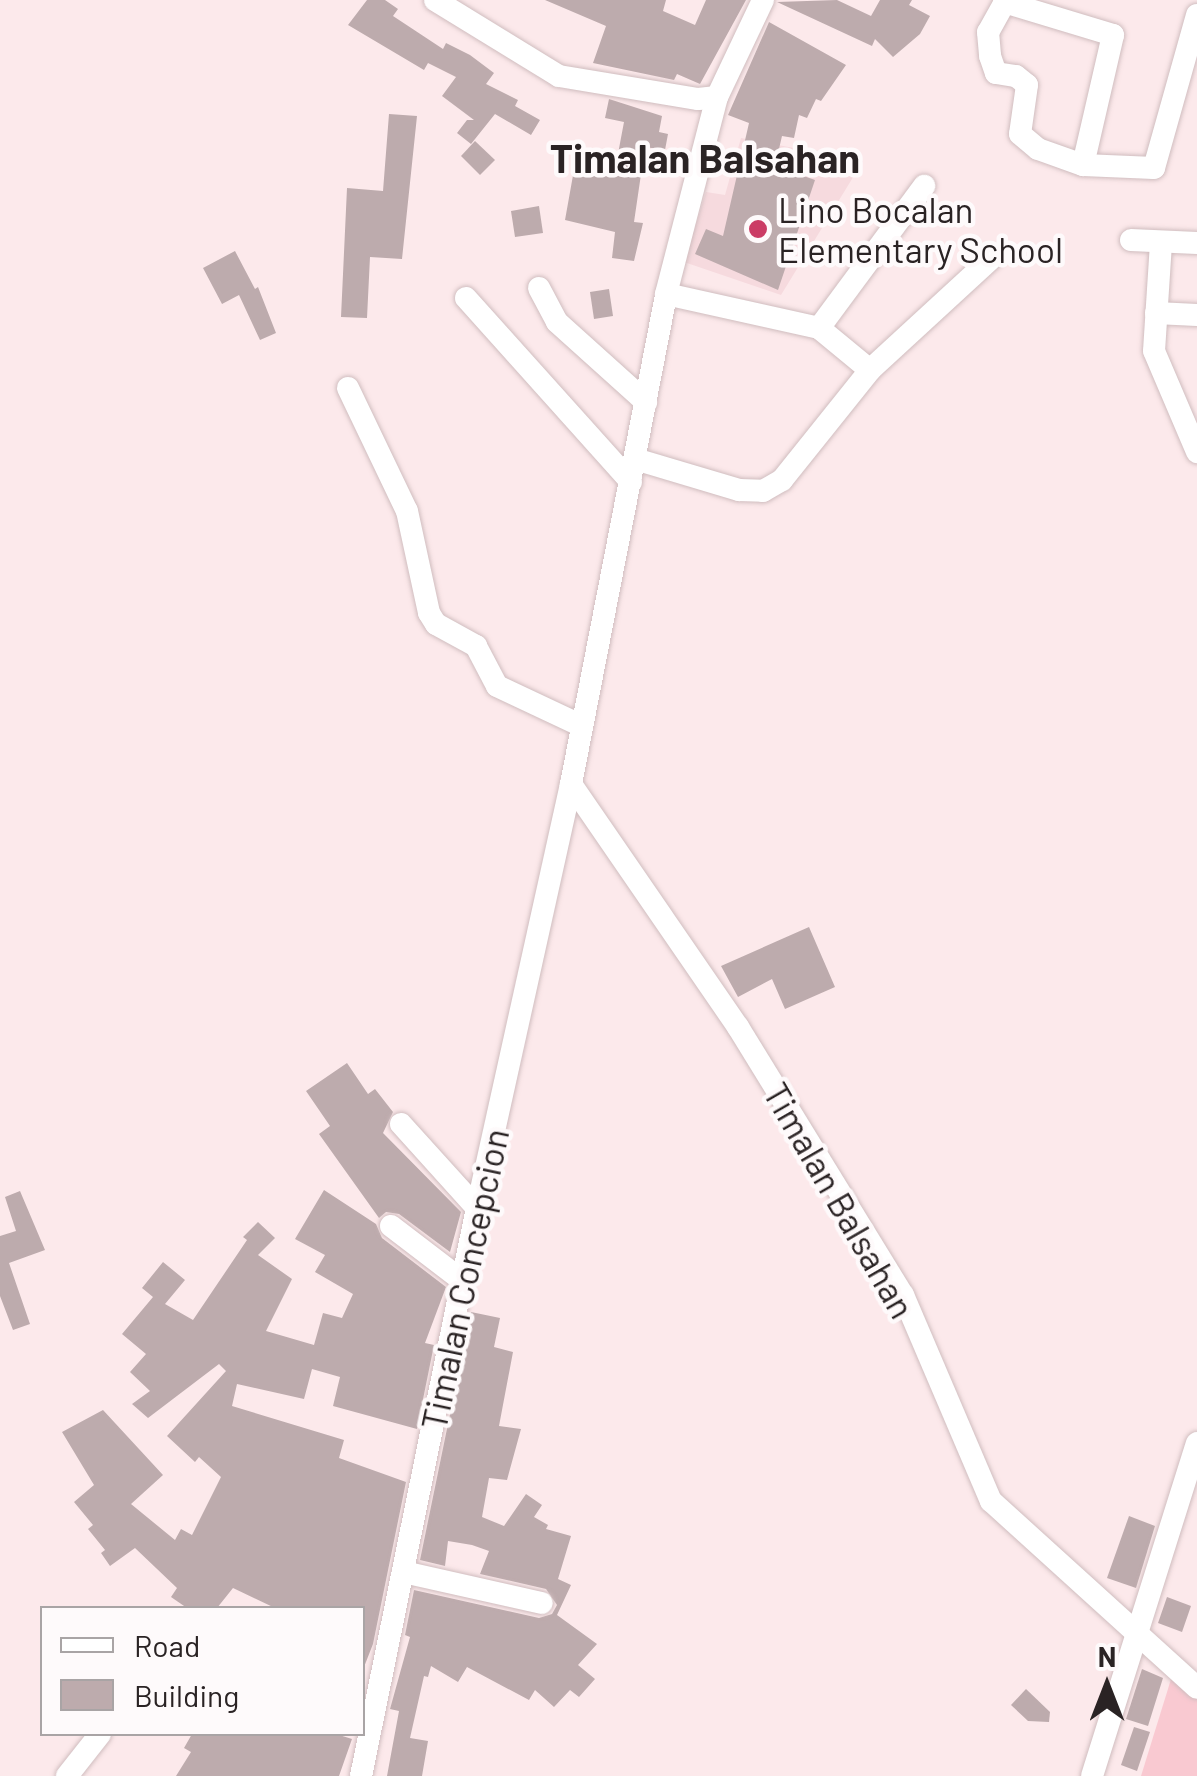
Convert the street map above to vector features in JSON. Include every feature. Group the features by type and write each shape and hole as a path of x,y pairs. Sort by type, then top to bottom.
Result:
{"street":[{"path":"435,0 559,76 698,99 718,96"},
{"name":"Timalan Concepcion","path":"361,1776 477,1208 582,726 666,294 718,96 762,0"},
{"path":"1083,164 1113,35 1005,1 988,32 990,56 996,73 1016,76 1026,85 1020,134 1038,149 1083,164 1154,168 1197,15"},
{"path":"820,328 924,186"},
{"path":"1131,240 1197,243"},
{"path":"1161,243 1154,351 1197,452"},
{"path":"466,298 633,470 763,491 782,480 870,370 992,258"},
{"path":"539,288 557,322 646,402"},
{"path":"666,294 820,328 870,370"},
{"path":"1156,312 1197,315"},
{"path":"348,388 407,511 429,613 436,624 476,646 497,686 582,726"},
{"name":"Timalan Balsahan","path":"570,784 738,1028 903,1295 990,1500 1135,1634 1194,1678"},
{"path":"401,1124 477,1208"},
{"path":"391,1226 463,1281"},
{"path":"1092,1776 1197,1443"},
{"path":"404,1572 542,1603"},
{"path":"67,1776 98,1736"}],"shaded area":[{"name":"Lino Bocalan Elementary School","path":"741,138 863,161 781,295 684,262 706,192 725,195"},
{"path":"1172,1676 1197,1694 1197,1776 1141,1776"}],"building":[{"path":"367,0 385,0 398,9 393,16 443,49 446,43 494,73 486,84 518,100 515,106 540,120 531,135 495,114 471,144 457,133 467,120 474,120 442,96 456,77 428,63 424,70 348,25"},
{"path":"545,0 666,0 663,11 695,25 706,0 746,0 700,84 677,74 674,80 593,63 606,26"},
{"path":"837,0 871,16 880,0 912,0 909,5 930,16 920,34 893,57 875,39 872,46 777,2"},
{"path":"769,22 846,65 821,101 816,99 807,118 799,115 794,138 782,136 775,166 815,180 778,290 695,254 706,229 723,236 749,123 728,115"},
{"path":"609,99 662,116 659,132 668,134 665,150 645,147 634,222 643,223 634,261 612,258 615,232 565,220 577,153 617,159 624,122 605,118"},
{"path":"389,114 417,116 402,259 370,257 367,318 341,317 347,188 383,191"},
{"path":"475,141 495,160 480,175 461,156"},
{"path":"539,206 543,233 515,237 511,211"},
{"path":"235,251 255,289 258,287 276,333 260,340 239,295 222,304 203,268"},
{"path":"609,289 613,316 594,319 590,292"},
{"path":"809,927 835,987 785,1009 772,979 738,997 721,966"},
{"path":"347,1063 368,1094 375,1089 393,1112 383,1133 461,1212 450,1252 399,1214 386,1212 379,1218 319,1134 330,1126 306,1091"},
{"path":"324,1190 376,1224 382,1238 446,1287 425,1343 434,1345 417,1429 333,1406 340,1377 312,1369 304,1399 237,1384 232,1406 344,1440 339,1458 406,1482 373,1644 365,1664 365,1606 271,1606 233,1588 219,1606 184,1606 171,1597 177,1588 135,1548 110,1566 101,1553 105,1550 88,1529 93,1525 74,1502 94,1485 62,1432 103,1410 163,1475 131,1504 175,1540 181,1529 192,1535 221,1477 199,1457 195,1462 167,1436 226,1371 219,1364 148,1418 132,1404 150,1391 130,1372 146,1354 122,1334 153,1297 142,1288 163,1262 185,1280 165,1304 193,1320 247,1240 243,1237 258,1222 275,1238 258,1255 292,1279 266,1331 314,1345 323,1313 342,1318 353,1294 315,1272 325,1255 295,1239"},
{"path":"20,1191 45,1250 9,1263 30,1324 13,1330 0,1296 0,1236 16,1231 5,1197"},
{"path":"471,1312 500,1318 494,1347 513,1352 499,1426 521,1429 507,1480 489,1478 482,1517 504,1526 526,1494 542,1505 534,1517 548,1525 546,1529 571,1536 558,1579 571,1585 557,1615 597,1644 578,1665 595,1679 579,1697 570,1690 554,1707 535,1690 529,1700 467,1667 458,1682 431,1666 428,1677 424,1676 410,1738 428,1741 422,1776 387,1776 399,1711 390,1709 410,1637 405,1635 414,1590 539,1618 552,1614 557,1605 546,1589 480,1574 489,1551 472,1545 448,1541 445,1566 420,1560"},
{"path":"1129,1516 1155,1526 1136,1588 1107,1578"},
{"path":"1167,1597 1191,1606 1182,1632 1158,1623"},
{"path":"1142,1669 1163,1678 1148,1726 1126,1719"},
{"path":"1026,1689 1050,1712 1049,1722 1028,1721 1011,1705"},
{"path":"1134,1727 1150,1732 1137,1771 1121,1765"},
{"path":"191,1736 352,1739 339,1776 176,1776 191,1752 184,1748"}],"place":[{"name":"Lino Bocalan Elementary School","path":"758,229"}],"district":[{"name":"Timalan Balsahan","path":"705,157"}]}
